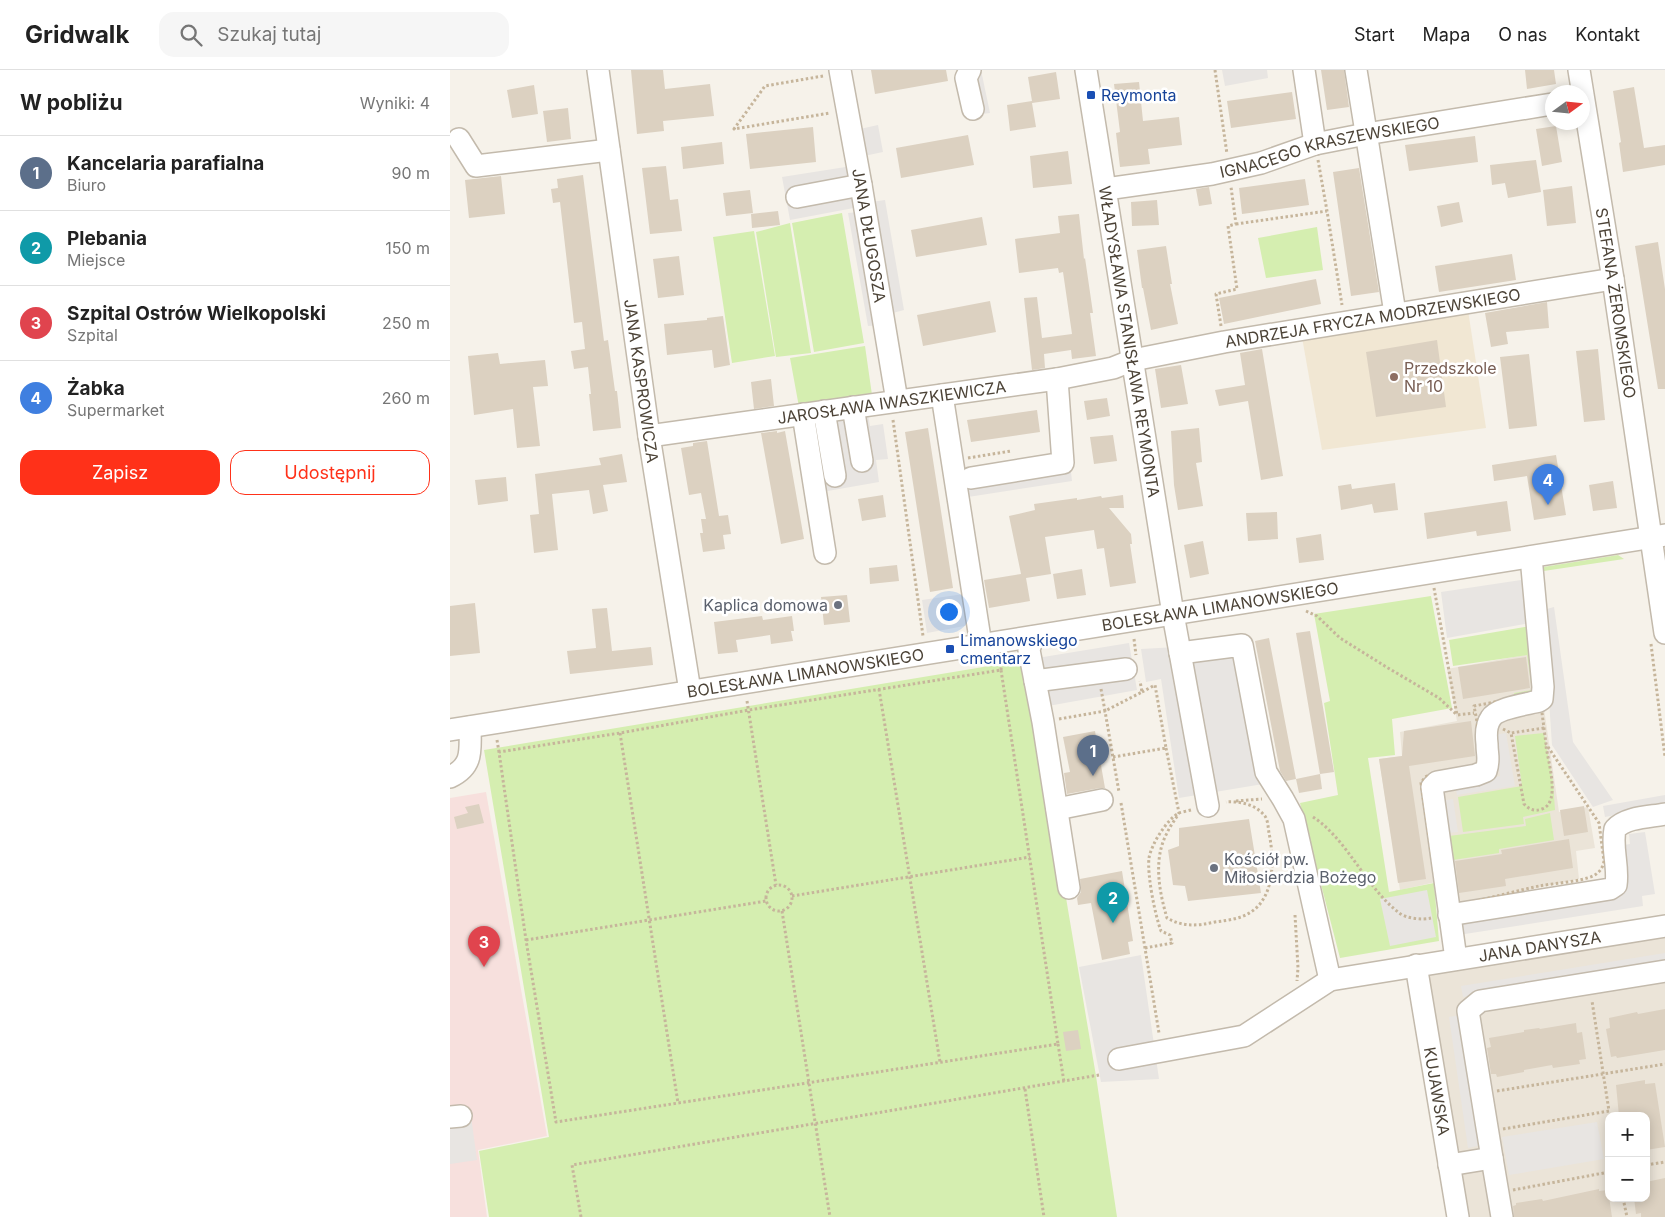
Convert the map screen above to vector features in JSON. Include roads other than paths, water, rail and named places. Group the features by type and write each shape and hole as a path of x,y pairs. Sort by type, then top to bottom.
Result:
{"street":[{"name":"JANA KASPROWICZA","path":"598,70 649,436 690,691"},
{"path":"970,70 966,78 973,109"},
{"name":"WŁADYSŁAWA STANISŁAWA REYMONTA","path":"1086,70 1173,614 1180,653 1217,804"},
{"path":"1304,70 1316,144"},
{"path":"1356,70 1396,313"},
{"name":"STEFANA ŻEROMSKIEGO","path":"1579,70 1581,85"},
{"name":"JANA DŁUGOSZA","path":"841,72 861,185 894,401"},
{"name":"IGNACEGO KRASZEWSKIEGO","path":"1106,189 1212,174 1261,163 1316,144 1366,134 1545,105"},
{"name":"STEFANA ŻEROMSKIEGO","path":"1588,130 1658,536 1658,637"},
{"path":"459,139 476,166 610,150"},
{"path":"797,197 861,185"},
{"name":"ANDRZEJA FRYCZA MODRZEWSKIEGO","path":"1133,360 1224,342 1613,279"},
{"name":"JAROSŁAWA IWASZKIEWICZA","path":"649,436 1057,379 1113,368 1133,360"},
{"path":"968,468 1063,463 1057,379"},
{"path":"942,395 981,644"},
{"path":"853,407 862,461"},
{"path":"814,413 836,476"},
{"path":"814,413 825,553"},
{"name":"BOLESŁAWA LIMANOWSKIEGO","path":"460,728 1658,536"},
{"path":"1456,959 1458,910 1432,787 1437,782 1476,775 1486,771 1490,761 1487,730 1491,717 1501,711 1539,702 1543,695 1531,557"},
{"path":"1032,637 1029,650 1043,722 1069,888"},
{"path":"1119,1059 1244,1036 1330,980 1294,819 1266,772 1242,645 1180,653"},
{"path":"1035,681 1133,675"},
{"path":"450,777 459,773 471,753 460,728"},
{"path":"1056,809 1102,800"},
{"path":"1458,910 1610,890 1616,885 1618,876 1614,839 1615,830 1622,824 1636,819 1665,814"},
{"name":"JANA DANYSZA","path":"1330,980 1665,926"},
{"name":"KUJAWSKA","path":"1416,965 1458,1217"},
{"path":"1502,1217 1468,1011 1480,1001 1665,971"},
{"path":"1449,1165 1492,1158"}],"place":[{"name":"Reymonta","path":"1091,95"},
{"name":"Przedszkole Nr 10","path":"1394,377"},
{"name":"Żabka","path":"1548,505"},
{"name":"Kaplica domowa","path":"838,605"},
{"name":"Limanowskiego cmentarz","path":"950,649"},
{"name":"Kancelaria parafialna","path":"1093,776"},
{"name":"Kościół pw. Miłosierdzia Bożego","path":"1214,868"},
{"name":"Plebania","path":"1113,923"},
{"name":"Szpital Ostrów Wielkopolski","path":"484,967"}]}
